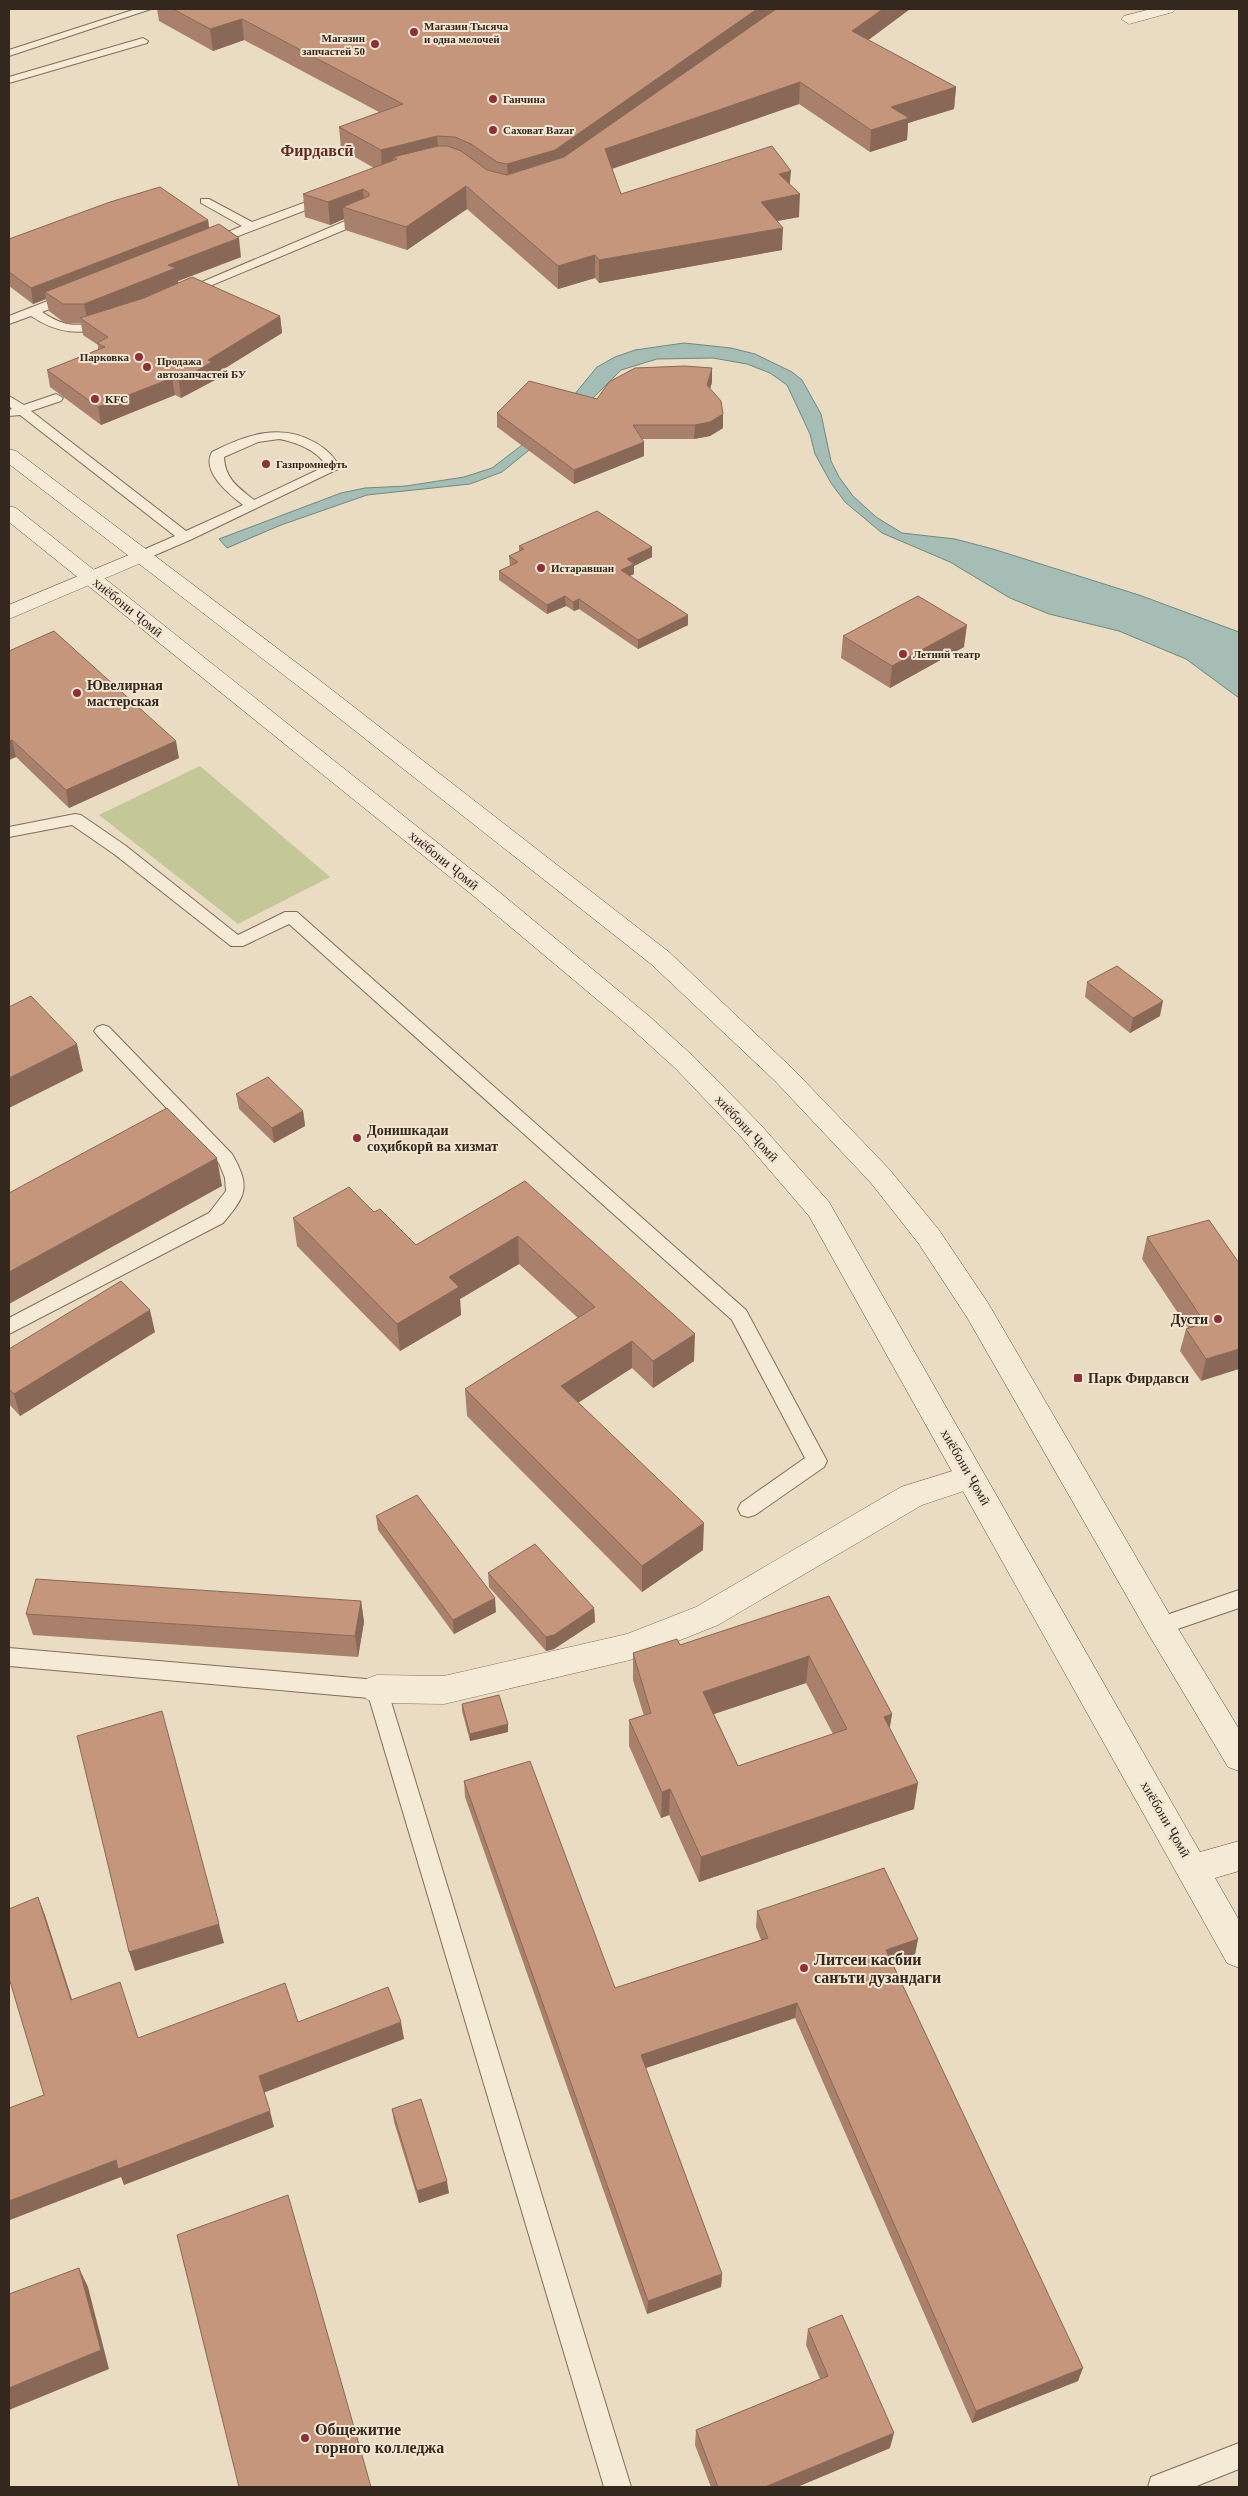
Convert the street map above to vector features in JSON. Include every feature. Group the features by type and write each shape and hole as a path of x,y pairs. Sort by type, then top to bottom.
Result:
{"main road":[{"path":"1129,19 1168,9"},
{"path":"9,455 310,684 660,958 784,1075 880,1176 929,1237 978,1310 1160,1626 1239,1757"},
{"name":"хиёбони Ҷомӣ","path":"9,512 484,892 640,1022 685,1063 751,1131 819,1209 1194,1869 1239,1952"},
{"path":"9,613 92,579 141,556"},
{"path":"377,1689 444,1690 630,1647 707,1616 912,1496 960,1481"},
{"path":"1194,1869 1239,1856"}],"lane":[{"path":"9,53 146,9"},
{"path":"10,79 143,41"},
{"path":"196,247 343,192"},
{"path":"206,200 250,226"},
{"path":"173,297 364,217"},
{"path":"9,320 87,290"},
{"path":"33,311 55,327 74,331 117,320"},
{"path":"15,412 56,398"},
{"path":"9,400 15,412 185,537"},
{"path":"141,556 185,537 252,506 333,468 331,460 301,439 279,434 258,436 217,455 218,471 232,489 252,506"},
{"path":"9,832 75,819 120,850 237,942 291,916 739,1315 817,1461 748,1509"},
{"path":"9,1326 216,1218 234,1198 238,1182 226,1159 103,1031"},
{"path":"1160,1626 1239,1599"},
{"path":"9,1657 377,1689 618,2487"},
{"path":"1161,2487 1239,2456"}],"green space":[{"path":"200,766 330,877 238,924 99,815"}],"shaded area":[{"path":"684,343 731,348 755,354 792,372 802,380 821,414 831,461 839,477 853,496 876,517 902,533 955,539 993,549 1139,595 1239,632 1239,698 1186,659 1119,631 1049,614 1010,598 950,562 882,533 845,502 831,483 815,454 810,434 787,385 770,373 747,364 713,358 657,359 621,370 591,400 502,472 470,484 367,495 281,525 227,548 219,539 341,493 365,488 406,486 464,477 492,468 551,423 597,367 615,357 635,350"}],"building":[{"name":"Ганчина","path":"173,9 757,9 555,150 507,164 497,162 471,144 455,137 437,136 381,150 339,127 403,104 242,19 210,29"},
{"path":"776,9 883,9 852,31 956,87 891,107 909,118 871,130 800,82 605,149 621,194 772,146 791,171 779,174 800,194 761,202 783,228 599,260 595,255 558,266 466,186 406,227 343,207 369,196 369,193 363,189 328,202 303,194 397,159 393,157 438,146 448,146 461,151 487,170 507,175 564,157"},
{"path":"160,187 208,220 31,288 9,272 9,239 110,202"},
{"path":"219,224 239,238 168,265 176,268 84,304 63,304 45,292"},
{"path":"192,277 280,316 208,360 212,362 179,381 172,378 98,407 47,370 105,347 97,343 108,337 80,318 144,298"},
{"path":"685,366 712,368 707,385 721,401 723,414 710,422 695,425 633,425 644,442 574,470 497,413 529,381 597,399 609,382 635,368"},
{"path":"597,511 652,547 627,559 634,564 621,570 688,615 638,640 579,599 573,602 565,596 547,605 499,571 518,562 509,556 524,549 519,546"},
{"path":"918,596 967,625 892,666 843,636"},
{"path":"54,631 176,741 66,790 12,740 9,741 9,651"},
{"path":"1117,966 1163,1001 1133,1018 1087,982"},
{"path":"31,996 77,1044 9,1078 9,1007"},
{"path":"268,1077 303,1111 272,1128 236,1094"},
{"path":"167,1108 217,1158 9,1272 9,1193"},
{"path":"525,1181 695,1334 653,1361 632,1341 561,1386 704,1523 642,1566 465,1389 595,1307 518,1236 449,1277 459,1287 397,1324 293,1218 349,1187 374,1212 380,1209 416,1245"},
{"path":"1209,1220 1239,1263 1239,1349 1206,1359 1186,1329 1205,1323 1147,1237"},
{"path":"121,1281 150,1310 14,1394 9,1389 9,1349"},
{"path":"417,1495 495,1598 453,1620 376,1516"},
{"path":"535,1544 594,1608 554,1635 546,1637 488,1573"},
{"path":"36,1579 361,1601 355,1636 26,1614"},
{"path":"829,1596 892,1714 884,1717 918,1783 701,1857 670,1789 662,1792 629,1720 651,1713 633,1653 677,1639 680,1645","holes":["809,1656 847,1729 738,1766 703,1692"]},
{"path":"499,1695 508,1724 470,1734 462,1704"},
{"path":"162,1711 219,1924 129,1952 77,1736"},
{"path":"530,1761 615,1988 768,1938 757,1911 884,1868 918,1939 886,1950 1083,2368 976,2411 797,2003 641,2055 722,2274 648,2301 464,1781"},
{"path":"38,1897 71,2000 120,1982 138,2038 285,1983 298,2022 388,1987 401,2022 259,2076 270,2111 118,2169 116,2160 9,2201 9,2108 44,2095 9,1978 9,1909"},
{"path":"421,2099 447,2181 417,2191 392,2109"},
{"path":"288,2195 371,2487 239,2487 177,2235"},
{"path":"79,2268 101,2350 9,2388 9,2294"},
{"path":"842,2315 894,2433 765,2487 718,2487 696,2430 828,2376 808,2329"}],"place":[{"name":"Магазин Тысяча и одна мелочей","path":"414,32"},
{"name":"Магазин запчастей 50","path":"375,44"},
{"name":"Ганчина","path":"493,99"},
{"name":"Саховат Bazar","path":"493,130"},
{"name":"Парковка","path":"139,357"},
{"name":"Продажа автозапчастей БУ","path":"147,367"},
{"name":"KFC","path":"95,399"},
{"name":"Газпромнефть","path":"266,464"},
{"name":"Истаравшан","path":"541,568"},
{"name":"Летний театр","path":"903,654"},
{"name":"Ювелирная мастерская","path":"77,693"},
{"name":"Донишкадаи соҳибкорӣ ва хизмат","path":"357,1138"},
{"name":"Дусти","path":"1218,1319"},
{"name":"Парк Фирдавси","path":"1078,1378"},
{"name":"Литсеи касбии санъти дузандаги","path":"804,1968"},
{"name":"Общежитие горного колледжа","path":"305,2438"}],"district":[{"name":"Фирдавсӣ","path":"317,150"}]}
